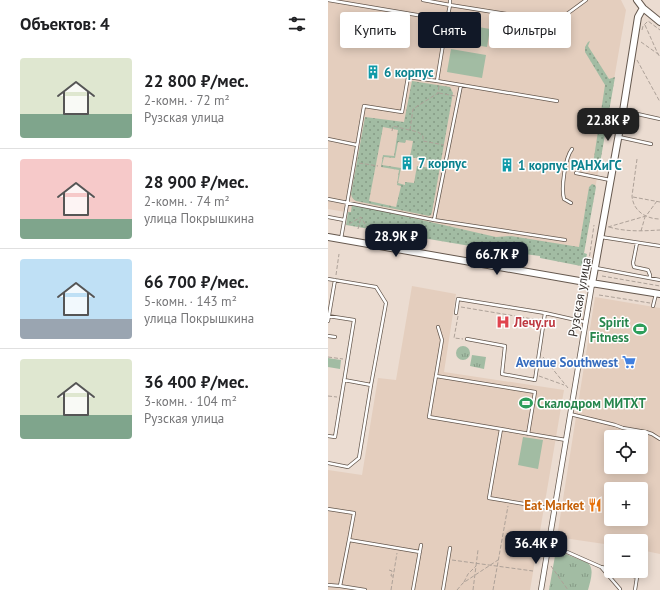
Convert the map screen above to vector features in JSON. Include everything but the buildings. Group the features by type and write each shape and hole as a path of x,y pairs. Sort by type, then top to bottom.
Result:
{"main road":[{"path":"637,0 643,8 660,22"},
{"name":"Рузская улица","path":"592,284 638,17 643,8"},
{"path":"328,237 592,284 658,294"}],"street":[{"name":"Рузская улица","path":"541,590 592,284"}],"lane":[{"path":"328,0 418,15"},
{"path":"423,0 556,22 586,0"},
{"path":"448,12 450,0"},
{"path":"439,81 443,48"},
{"path":"341,239 364,106 402,112 408,77 557,101"},
{"path":"434,220 461,85"},
{"path":"623,111 660,119"},
{"path":"618,137 651,144"},
{"path":"328,139 357,144"},
{"path":"571,203 564,199 563,186 568,157 572,149"},
{"path":"576,173 610,180"},
{"path":"328,198 434,220 565,240"},
{"path":"328,217 344,220"},
{"path":"600,237 660,246"},
{"path":"637,242 633,263 634,267 648,270 650,278"},
{"path":"595,268 660,280"},
{"path":"328,279 376,287 386,303 359,458 348,467 328,463"},
{"path":"328,321 335,280"},
{"path":"654,305 658,294"},
{"path":"457,312 458,299 545,313 586,322"},
{"path":"467,339 505,346 502,374 535,380 545,313"},
{"path":"328,316 354,320 335,437 328,436"},
{"path":"438,327 442,340 429,417 566,440"},
{"path":"328,336 335,337"},
{"path":"436,376 535,392 528,434"},
{"path":"344,380 371,385"},
{"path":"570,414 623,428 646,432 660,439"},
{"path":"500,429 489,498 554,509"},
{"path":"328,509 354,513 340,586"},
{"path":"349,540 420,552"},
{"path":"548,543 604,567"},
{"path":"413,590 421,546"},
{"path":"443,590 450,548"},
{"path":"601,566 618,586 619,590"},
{"path":"635,590 637,578"},
{"path":"328,585 366,590"}],"path":[{"path":"643,26 648,21 660,30"},
{"path":"645,24 659,55"},
{"path":"639,41 659,55"},
{"path":"637,60 660,102"},
{"path":"438,93 439,81"},
{"path":"410,130 413,109 438,93 458,97"},
{"path":"392,131 393,126 410,130 418,132 423,136 423,141 449,145"},
{"path":"638,159 632,201 636,208 646,216 660,219"},
{"path":"354,162 378,166"},
{"path":"632,196 660,202"},
{"path":"640,232 646,216 657,201"},
{"path":"646,216 607,227 640,232 660,230"},
{"path":"343,227 361,217"},
{"path":"358,229 361,217"},
{"path":"361,217 369,231"},
{"path":"587,274 594,225"},
{"path":"335,280 339,254"},
{"path":"602,276 660,286"},
{"path":"599,294 654,305"},
{"path":"460,307 544,321"},
{"path":"457,312 454,338 467,339"},
{"path":"539,351 568,388"},
{"path":"328,357 348,360"},
{"path":"536,374 565,385"},
{"path":"328,396 341,398"},
{"path":"493,590 508,501"},
{"path":"391,590 398,548"},
{"path":"473,590 478,550"},
{"path":"448,559 533,571"},
{"path":"463,583 498,560"},
{"path":"457,590 476,564"},
{"path":"551,566 568,590"},
{"path":"394,576 391,576 392,568 395,568"}],"shaded area":[{"path":"328,0 621,0 626,10 584,253 328,209"},
{"path":"412,286 456,294 444,372 564,390 530,590 328,590 328,470 362,475 378,378 396,380"},
{"path":"595,297 660,308 660,554 648,551 648,534 604,534 604,544 557,537"}],"green space":[{"path":"481,27 489,29 487,47 481,46"},
{"path":"590,41 588,46 609,79 615,77 599,169 593,164 605,85 585,52 585,47"},
{"path":"451,49 486,55 482,78 447,72"},
{"path":"412,81 450,87 453,93 432,212 429,216 356,201 351,194 365,117 404,122","holes":["383,127 398,130 394,156 383,155 381,167 399,170 397,185 401,186 396,207 369,201","406,140 413,141 410,157 433,161 431,168 417,166 414,183 405,182 405,185 398,183 401,168 382,165 384,157 395,158 398,142 405,143"]},
{"path":"592,184 596,187 584,253 587,254 585,263 581,266 540,258 540,256 524,255 346,225 348,212 351,212 352,204 496,237 511,236 579,247 589,187"},
{"path":"463,346 468,348 470,353 468,358 463,360 458,358 456,353 458,348"},
{"path":"472,355 486,357 484,369 470,366"},
{"path":"328,358 341,360 340,369 328,367"},
{"path":"523,437 543,440 538,469 518,465"},
{"path":"556,550 588,563 592,572 588,590 549,590"}],"place":[{"name":"6 корпус","path":"373,72"},
{"name":"7 корпус","path":"407,163"},
{"name":"1 корпус РАНХиГС","path":"507,165"},
{"name":"Лечу.ru","path":"503,322"},
{"name":"Spirit Fitness","path":"640,329"},
{"name":"Avenue Southwest","path":"629,362"},
{"name":"Скалодром МИТХТ","path":"526,403"},
{"name":"Eat Market","path":"595,505"}]}
